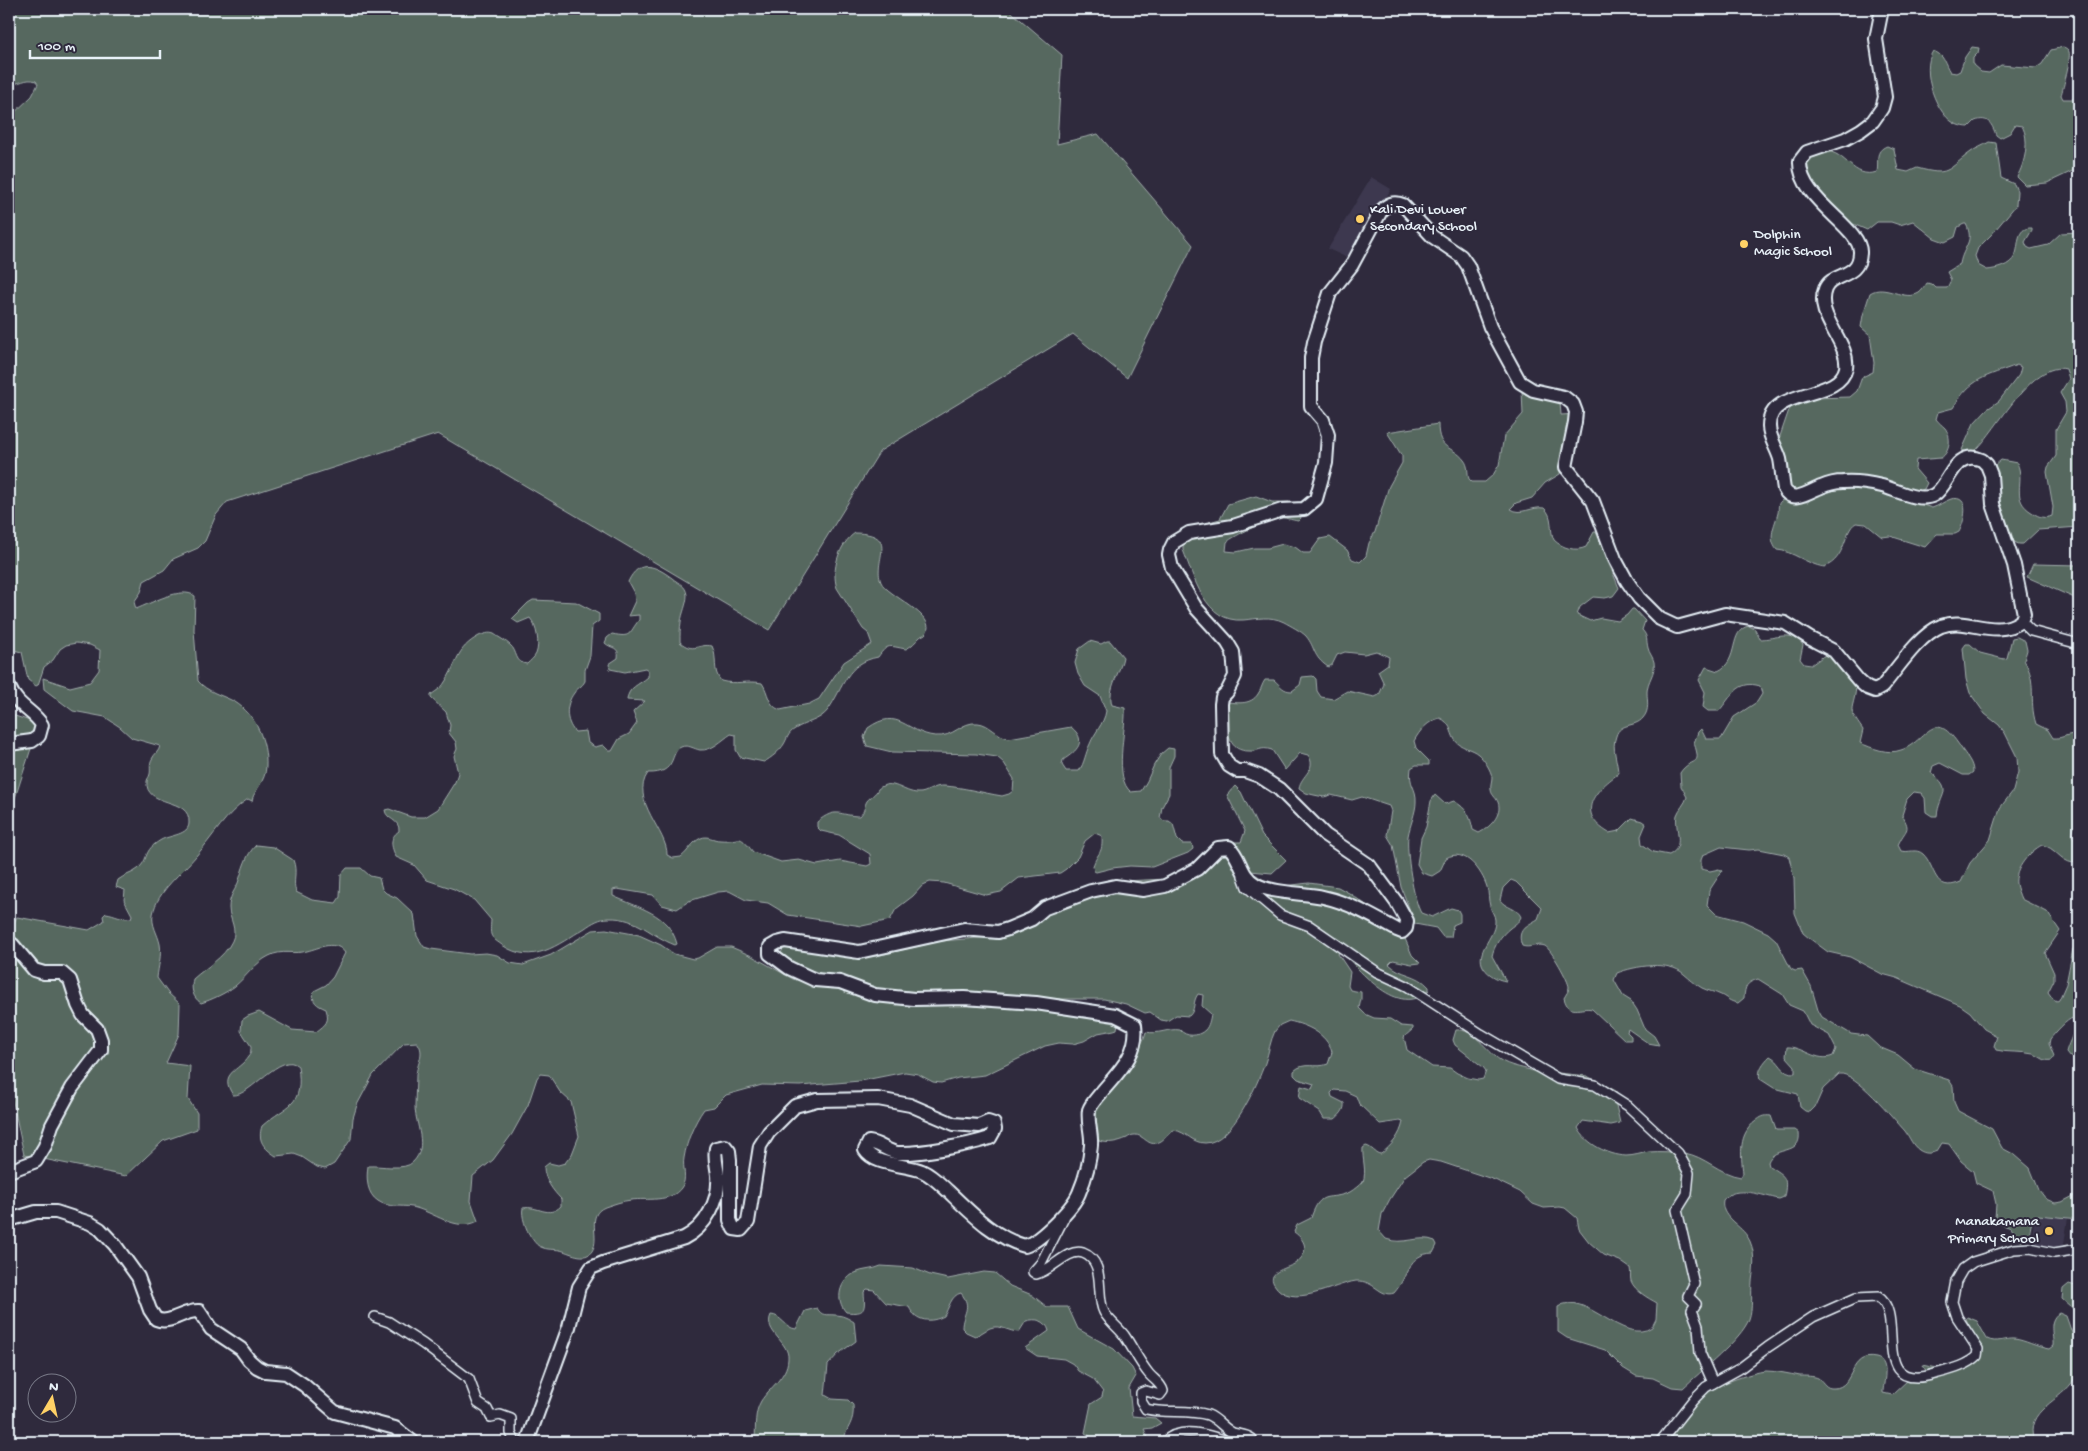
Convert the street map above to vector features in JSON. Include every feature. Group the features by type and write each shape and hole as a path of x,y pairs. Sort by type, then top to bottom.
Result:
{"main road":[{"path":"527,1442 569,1327 579,1287 591,1268 684,1238 696,1232 707,1217 715,1201 718,1181 716,1148 722,1145 729,1151 730,1160 730,1220 734,1229 741,1230 748,1222 760,1146 769,1132 795,1106 818,1100 878,1098 910,1105 954,1124 979,1126 988,1122 994,1124 995,1129 990,1138 977,1142 915,1152 896,1152 869,1142 865,1150 868,1154 881,1160 923,1171 936,1180 978,1220 1013,1243 1025,1246 1031,1244 1065,1212 1079,1195 1089,1159 1091,1143 1089,1110 1108,1082 1128,1059 1136,1038 1135,1025 1115,1015 1036,1003 964,998 914,999 875,995 840,982 815,980 789,968 770,954 770,947 777,942 785,941 859,952 964,929 1003,931 1032,919 1045,908 1091,891 1115,886 1143,890 1165,886 1197,869 1218,848 1228,847 1239,860 1240,868 1253,883 1264,889 1295,892 1343,902 1402,932 1408,925 1397,903 1368,865 1325,835 1278,789 1259,776 1237,771 1229,766 1222,754 1221,704 1222,697 1235,676 1233,652 1227,642 1196,608 1172,568 1169,555 1174,542 1188,533 1233,526 1282,510 1304,509 1316,499 1326,463 1328,435 1323,420 1311,406 1311,358 1314,342 1330,293 1352,265 1381,211 1392,203 1403,205 1433,237 1461,256 1468,266 1495,338 1520,382 1533,390 1564,397 1573,404 1576,412 1575,422 1566,467 1593,501 1615,559 1627,581 1645,604 1664,622 1672,626 1681,627 1725,614 1785,623 1834,651 1859,681 1867,688 1875,691 1882,687 1910,652 1936,629 1944,625 1959,624 2001,630 2021,621 2024,614 2014,565 1993,504 1989,469 1982,460 1975,458 1960,462 1950,472 1939,491 1928,497 1914,496 1881,486 1852,482 1829,484 1801,496 1792,497 1784,489 1779,457 1770,434 1771,419 1779,407 1835,383 1845,371 1846,358 1825,311 1824,295 1830,282 1850,272 1857,264 1860,252 1859,244 1856,238 1828,211 1807,185 1801,172 1800,161 1807,152 1845,139 1861,130 1873,121 1882,108 1885,97 1876,39 1882,9"},
{"path":"9,687 17,702 38,719 42,726 40,736 32,741 9,744"},
{"path":"9,942 34,970 44,973 62,973 70,980 78,1005 84,1015 97,1029 101,1040 100,1050 72,1088 52,1125 45,1146 36,1161 9,1171"},
{"path":"9,1220 36,1212 56,1212 90,1223 107,1236 138,1277 150,1310 156,1319 168,1321 189,1311 199,1311 211,1329 241,1349 248,1360 257,1367 265,1371 286,1373 304,1385 335,1412 396,1428 413,1442"}],"street":[{"path":"2021,621 2031,631 2079,644"},
{"path":"1240,868 1247,887 1280,915 1310,926 1377,972 1407,986 1481,1034 1558,1079 1595,1085 1628,1106 1678,1153 1689,1173 1687,1194 1677,1210 1694,1284 1688,1296 1696,1304 1692,1310 1698,1326 1700,1353 1713,1383"},
{"path":"1065,1212 1063,1223 1040,1263 1032,1272 1036,1274 1050,1270 1062,1258 1071,1254 1078,1252 1086,1254 1095,1264 1100,1276 1103,1311 1123,1334 1149,1374 1162,1386 1163,1391 1160,1395 1146,1391 1141,1393 1140,1401 1146,1409 1193,1412 1211,1416 1233,1433 1246,1435 1252,1439 1252,1442"},
{"path":"1660,1442 1699,1393 1739,1369 1813,1316 1849,1300 1865,1296 1880,1298 1886,1305 1890,1318 1893,1355 1901,1372 1910,1376 1923,1377 1960,1366 1976,1357 1978,1352 1976,1344 1955,1313 1952,1302 1956,1281 1963,1269 1979,1259 2014,1249 2030,1248 2054,1253 2079,1249"},
{"path":"375,1317 390,1322 469,1379 478,1403 487,1410 491,1417 500,1416 511,1419 511,1432 515,1442"},
{"path":"1164,1442 1170,1436 1191,1432 1230,1442"}],"shaded area":[{"name":"Kali Devi Lower Secondary School","path":"1371,177 1391,189 1350,259 1328,249"},
{"name":"Manakamana Primary School","path":"2035,1213 2068,1218 2063,1250 2031,1245"}],"green space":[{"path":"9,9 1008,9 1062,55 1057,144 1098,134 1193,245 1127,378 1073,334 880,451 769,630 438,434 227,502 216,515 205,541 198,548 173,559 164,570 144,581 141,592 134,602 136,609 174,594 189,593 195,596 194,630 198,681 210,691 235,702 249,714 259,730 265,748 266,766 264,777 252,801 248,799 226,818 196,856 165,890 155,906 153,922 160,948 157,978 168,993 180,1004 179,1034 166,1063 190,1066 188,1099 197,1113 197,1129 163,1141 126,1176 24,1155 11,1092 9,1093 9,932 17,917 89,930 104,921 103,916 106,913 131,918 132,915 124,900 125,890 116,887 118,880 138,869 155,844 165,838 183,832 189,823 188,815 183,809 159,799 148,789 147,781 151,763 160,746 132,738 105,717 73,711 44,689 43,678 70,687 90,682 99,670 100,650 90,645 76,643 66,645 44,667 36,686 28,680 22,652 9,649 9,118 32,96 38,84 36,81 29,80 9,84"},
{"path":"1972,47 1979,48 1978,53 1973,58 1973,65 1981,72 1989,73 2001,65 2036,68 2042,64 2051,50 2063,47 2067,49 2069,60 2061,95 2063,99 2079,101 2079,168 2047,183 2025,185 2017,177 2026,152 2026,138 2022,126 2015,125 2010,133 2000,138 1987,121 1975,121 1969,127 1958,125 1943,113 1932,92 1929,81 1929,59 1933,51 1937,53 1942,57 1950,72 1956,73 1960,71 1965,57"},
{"path":"1989,142 1996,143 2001,178 2014,184 2017,191 2016,205 1978,248 1975,256 1978,265 1987,270 2007,265 2015,256 2020,234 2027,229 2032,228 2025,242 2027,247 2031,249 2048,245 2061,233 2079,232 2079,527 2038,530 2023,544 2015,542 2009,536 2000,513 1993,467 2001,460 2017,463 2022,502 2026,508 2038,516 2052,516 2053,507 2047,472 2048,467 2056,456 2056,429 2066,412 2065,402 2060,393 2069,379 2066,369 2053,369 2028,385 1976,450 1967,452 1962,450 1974,423 1986,410 1999,401 2019,375 2021,367 2017,365 1980,379 1966,390 1953,408 1938,412 1936,419 1945,428 1949,436 1948,448 1941,458 1916,460 1915,469 1927,483 1924,489 1915,493 1914,502 1932,508 1951,499 1962,501 1965,510 1959,532 1955,534 1937,534 1925,547 1890,536 1882,537 1866,524 1856,523 1849,532 1837,558 1824,567 1777,550 1772,536 1780,502 1787,499 1808,502 1812,498 1788,488 1778,442 1789,410 1794,405 1813,398 1850,397 1857,391 1862,377 1873,372 1874,363 1870,335 1861,327 1870,293 1882,290 1913,295 1920,292 1927,283 1932,284 1936,288 1947,288 1951,280 1947,272 1960,264 1969,240 1966,224 1958,227 1955,237 1945,242 1934,238 1913,221 1900,225 1891,222 1877,222 1867,230 1844,220 1807,181 1806,159 1822,151 1832,152 1861,172 1877,172 1880,151 1887,146 1894,149 1898,170 1908,172 1917,168 1942,172"},
{"path":"1522,391 1533,397 1560,402 1561,415 1577,414 1563,447 1560,474 1545,483 1532,498 1516,503 1510,509 1518,512 1544,508 1549,515 1554,540 1569,548 1578,549 1586,547 1594,532 1596,532 1619,588 1613,596 1605,598 1593,597 1580,607 1577,615 1590,621 1601,618 1618,621 1634,609 1645,621 1642,630 1646,636 1654,662 1654,670 1647,688 1647,712 1640,721 1624,727 1618,732 1614,750 1618,774 1602,788 1592,802 1593,818 1609,833 1619,831 1632,818 1646,824 1641,836 1642,844 1653,852 1669,855 1674,852 1678,842 1677,815 1687,797 1681,786 1680,773 1696,759 1694,743 1698,732 1701,729 1706,739 1721,739 1734,717 1757,702 1762,694 1760,686 1746,685 1731,695 1719,711 1708,711 1703,707 1705,692 1699,680 1706,667 1718,671 1725,666 1732,653 1738,633 1749,626 1755,629 1760,639 1789,636 1799,640 1803,645 1800,659 1804,664 1811,665 1825,655 1842,668 1847,679 1856,688 1852,709 1854,717 1863,730 1860,743 1891,752 1910,746 1930,730 1937,727 1951,735 1969,759 1973,772 1969,775 1963,775 1940,763 1933,766 1931,773 1944,788 1937,816 1932,816 1926,812 1925,798 1921,793 1914,792 1907,799 1902,815 1907,827 1898,845 1901,851 1918,851 1923,854 1940,882 1952,885 1961,882 1970,863 1990,840 2000,808 2013,791 2018,772 2017,757 2005,733 1999,725 1985,714 1970,693 1966,679 1963,648 1966,644 1970,644 1980,653 2004,659 2007,658 2012,638 2017,637 2025,641 2027,650 2024,660 2031,676 2036,724 2048,730 2053,738 2072,734 2079,735 2079,824 2074,827 2072,836 2078,846 2077,857 2073,863 2068,862 2047,846 2042,845 2024,861 2016,878 2021,899 2047,912 2060,931 2045,953 2054,973 2054,980 2048,992 2057,1001 2066,984 2073,949 2079,945 2078,1059 2070,1057 2066,1052 2073,1032 2073,1018 2064,1024 2050,1039 2049,1044 2054,1056 2052,1060 2044,1060 2028,1053 1996,1050 1994,1046 1997,1036 1984,1029 1970,1012 1960,1005 1897,978 1882,974 1850,957 1828,952 1803,933 1795,913 1794,878 1789,857 1784,854 1759,849 1749,850 1721,847 1703,855 1701,869 1710,871 1719,869 1722,871 1709,891 1707,905 1716,914 1743,921 1768,933 1776,940 1791,969 1795,971 1802,970 1811,986 1822,1017 1851,1034 1867,1036 1879,1047 1898,1055 1915,1069 1949,1080 1953,1086 1954,1102 1958,1111 1992,1129 2002,1148 2015,1155 2030,1168 2039,1190 2046,1199 2055,1203 2062,1202 2079,1193 2079,1219 2038,1215 2032,1220 2028,1240 2021,1241 2011,1228 1998,1223 1995,1218 1996,1204 1993,1191 1976,1183 1973,1171 1961,1161 1949,1144 1942,1143 1937,1151 1932,1153 1925,1153 1919,1150 1883,1106 1864,1087 1846,1075 1839,1074 1823,1089 1815,1107 1810,1112 1800,1107 1798,1094 1774,1088 1760,1079 1760,1069 1770,1056 1784,1069 1790,1073 1795,1073 1795,1066 1786,1056 1787,1047 1793,1047 1815,1056 1827,1058 1833,1056 1836,1049 1829,1035 1810,1025 1803,1011 1789,1005 1782,994 1758,979 1747,985 1744,998 1738,1003 1702,988 1678,970 1670,967 1633,968 1617,973 1614,980 1623,996 1631,1001 1645,1029 1654,1036 1659,1045 1648,1043 1628,1029 1627,1032 1631,1036 1631,1040 1625,1040 1592,1009 1572,1009 1566,1004 1564,998 1569,987 1559,965 1548,948 1542,945 1522,946 1520,941 1521,932 1526,926 1538,919 1542,908 1516,882 1511,880 1503,888 1500,900 1521,917 1501,937 1494,948 1492,956 1506,981 1495,978 1484,967 1481,958 1493,932 1495,920 1489,904 1485,881 1477,868 1466,858 1453,855 1446,858 1440,871 1432,876 1422,873 1417,864 1421,838 1426,827 1431,801 1435,795 1445,804 1454,801 1462,807 1469,816 1473,830 1479,833 1494,821 1499,812 1498,802 1491,791 1492,777 1487,765 1478,754 1457,743 1444,720 1436,719 1428,724 1414,741 1416,748 1429,761 1429,765 1416,765 1411,768 1410,774 1416,802 1408,843 1413,887 1421,913 1432,917 1451,908 1458,910 1460,914 1460,922 1453,925 1451,937 1443,937 1436,928 1415,924 1401,887 1393,845 1387,835 1391,811 1389,806 1362,797 1352,800 1331,795 1324,797 1306,793 1299,788 1300,783 1310,768 1311,760 1308,755 1300,753 1285,770 1272,750 1242,750 1233,745 1228,729 1228,702 1248,702 1252,700 1258,694 1265,680 1274,680 1284,689 1292,691 1300,685 1302,677 1313,676 1316,679 1317,691 1321,697 1333,699 1347,691 1375,697 1379,695 1384,684 1378,671 1388,664 1389,657 1376,651 1364,654 1345,652 1337,655 1332,665 1328,667 1319,659 1306,636 1284,622 1269,618 1230,619 1219,614 1210,606 1197,585 1183,550 1183,543 1200,534 1209,522 1220,519 1228,504 1256,496 1272,502 1289,502 1299,512 1301,518 1298,521 1278,518 1259,524 1227,542 1226,551 1236,552 1283,544 1295,547 1303,553 1310,553 1320,539 1330,537 1347,550 1352,559 1360,562 1366,556 1389,486 1402,463 1402,456 1387,432 1438,424 1443,444 1460,455 1466,462 1469,479 1472,482 1485,482 1493,475 1499,465 1504,436 1523,414"},
{"path":"855,533 869,534 877,538 881,543 879,573 881,582 892,593 919,613 928,626 926,633 906,649 889,647 884,649 878,657 867,660 852,670 825,714 789,734 780,749 764,762 740,757 736,750 736,735 731,734 709,749 700,750 689,746 681,747 675,753 668,767 658,772 648,773 643,783 643,794 646,805 666,846 667,855 673,858 681,857 695,842 706,837 720,840 739,839 753,852 781,862 799,860 817,865 840,861 867,866 871,864 870,854 839,835 821,831 817,827 817,822 834,813 860,816 868,799 878,789 888,785 918,793 940,786 1002,796 1013,791 1014,779 1004,763 997,757 976,754 892,752 867,746 864,737 868,728 887,720 895,720 925,734 935,736 947,735 972,723 982,724 1009,738 1071,727 1076,732 1080,741 1073,753 1063,760 1062,765 1066,771 1079,771 1106,711 1100,696 1085,686 1078,674 1075,663 1079,649 1090,641 1101,644 1110,641 1123,657 1112,687 1111,699 1112,705 1125,708 1121,765 1126,785 1131,792 1141,791 1161,754 1168,748 1174,749 1174,756 1169,767 1169,794 1162,807 1160,818 1173,824 1177,839 1182,844 1192,844 1193,849 1188,853 1152,867 1130,866 1096,872 1093,866 1101,850 1102,836 1095,833 1085,841 1078,857 1060,873 1019,878 1001,892 986,895 944,883 930,882 923,885 913,896 896,909 890,920 862,926 788,915 768,903 746,900 729,891 718,892 689,901 677,909 662,905 653,895 617,889 613,890 613,896 660,918 673,934 677,944 666,941 636,924 609,918 596,921 565,941 545,951 524,954 513,951 495,940 491,933 491,920 474,900 454,889 427,880 414,865 396,857 392,839 399,831 399,827 385,810 389,809 411,817 425,817 438,809 455,782 458,773 454,756 457,749 456,742 449,733 450,725 446,712 431,698 431,695 443,684 461,651 471,641 485,634 494,634 512,647 520,661 527,664 536,654 538,640 536,630 530,618 518,623 512,619 528,603 533,600 576,602 599,614 599,621 592,626 590,656 585,670 585,681 571,698 567,713 569,723 575,732 586,731 588,743 595,747 603,745 609,751 612,751 619,739 629,734 637,723 633,712 645,701 627,700 629,692 648,677 648,670 645,668 625,672 610,669 609,664 618,658 618,651 605,643 612,634 629,634 639,620 639,615 628,616 635,601 634,593 628,582 632,574 637,570 648,566 660,570 685,589 687,598 681,622 680,642 693,648 707,645 712,646 718,677 721,681 731,683 762,683 770,702 780,710 809,704 819,699 844,662 872,644 868,633 863,629 837,588 835,581 836,566 841,550"},
{"path":"2033,564 2079,565 2079,600 2027,577"},
{"path":"9,711 12,715 39,724 14,801 9,801"},
{"path":"1235,786 1241,792 1262,836 1286,860 1272,873 1250,871 1275,887 1309,883 1338,887 1385,918 1403,934 1412,955 1420,963 1412,964 1393,960 1389,964 1399,971 1419,979 1429,987 1429,990 1417,998 1405,999 1392,996 1380,989 1340,950 1338,954 1350,972 1348,986 1350,990 1361,992 1359,1008 1365,1014 1374,1018 1390,1019 1401,1026 1413,1027 1404,1037 1407,1050 1432,1067 1450,1068 1468,1078 1483,1079 1486,1071 1483,1067 1455,1045 1453,1040 1456,1030 1462,1030 1474,1036 1500,1060 1511,1065 1539,1073 1549,1072 1587,1076 1616,1091 1615,1101 1620,1123 1611,1125 1583,1121 1578,1128 1586,1139 1598,1148 1619,1155 1629,1156 1649,1152 1684,1153 1741,1177 1743,1173 1741,1152 1743,1138 1750,1126 1761,1117 1771,1116 1776,1130 1795,1130 1799,1133 1799,1140 1796,1145 1771,1157 1768,1162 1769,1166 1784,1178 1786,1185 1784,1197 1779,1199 1742,1192 1728,1195 1723,1200 1724,1211 1727,1216 1744,1232 1752,1247 1754,1264 1750,1315 1745,1327 1730,1345 1683,1388 1672,1387 1653,1378 1636,1376 1623,1368 1605,1350 1567,1338 1558,1332 1558,1307 1568,1303 1592,1310 1629,1330 1641,1331 1652,1327 1656,1319 1657,1303 1635,1288 1631,1279 1630,1268 1620,1261 1604,1255 1589,1242 1579,1229 1577,1218 1565,1208 1544,1208 1533,1204 1520,1192 1495,1180 1441,1162 1429,1160 1423,1162 1405,1176 1382,1214 1379,1231 1386,1239 1399,1241 1429,1239 1435,1241 1437,1245 1433,1253 1424,1254 1413,1262 1394,1293 1385,1293 1363,1281 1347,1283 1301,1296 1281,1292 1272,1280 1273,1276 1279,1270 1296,1263 1305,1251 1302,1239 1294,1232 1297,1225 1311,1218 1322,1199 1350,1192 1363,1182 1365,1173 1363,1148 1366,1146 1381,1154 1395,1140 1403,1122 1380,1124 1359,1104 1356,1096 1345,1091 1334,1090 1331,1093 1332,1097 1344,1103 1343,1110 1335,1119 1324,1119 1320,1112 1299,1098 1301,1086 1312,1089 1314,1084 1298,1079 1294,1075 1294,1071 1302,1066 1328,1064 1332,1052 1321,1035 1309,1028 1289,1021 1280,1025 1275,1031 1265,1063 1250,1098 1225,1134 1215,1140 1200,1143 1174,1130 1161,1141 1155,1143 1149,1142 1137,1135 1117,1141 1102,1142 1099,1141 1096,1124 1098,1105 1136,1054 1146,1032 1155,1033 1180,1030 1185,1034 1199,1034 1207,1027 1211,1014 1202,1006 1203,995 1198,994 1193,1011 1189,1016 1176,1015 1167,1021 1161,1020 1150,1012 1145,1013 1126,1004 1104,999 1028,999 896,994 864,988 811,970 780,955 783,949 791,948 847,955 876,956 941,941 1014,935 1094,884 1166,879 1232,842 1241,842 1245,831 1227,795"},
{"path":"256,845 273,847 293,860 296,892 312,900 336,903 340,897 341,875 347,868 361,868 370,876 379,878 382,889 397,898 414,914 417,936 424,947 431,949 470,954 486,953 497,955 510,963 523,965 551,955 593,930 606,929 639,935 661,945 674,954 693,959 717,947 731,947 752,956 793,979 845,990 1101,1008 1118,1022 1117,1029 1098,1033 1084,1041 1073,1044 1059,1043 1045,1046 985,1075 958,1078 941,1083 933,1082 918,1074 905,1072 860,1081 800,1086 762,1085 726,1095 714,1107 704,1109 700,1114 685,1151 683,1185 676,1193 665,1198 624,1201 599,1211 594,1221 594,1245 592,1251 585,1256 546,1249 533,1240 527,1230 524,1222 523,1208 533,1208 547,1212 556,1210 561,1206 561,1199 549,1184 544,1167 549,1163 558,1165 565,1163 572,1154 579,1136 571,1102 560,1092 549,1075 540,1074 528,1105 512,1134 493,1160 473,1176 471,1201 478,1221 470,1224 453,1223 412,1207 382,1203 374,1198 369,1190 368,1166 398,1167 409,1165 418,1156 421,1142 415,1106 416,1075 421,1050 417,1042 404,1043 373,1075 357,1105 353,1118 351,1139 334,1164 325,1169 317,1167 294,1154 276,1156 265,1147 260,1136 262,1126 292,1103 296,1097 299,1090 298,1066 291,1063 283,1064 240,1094 233,1095 229,1088 229,1077 249,1056 251,1050 251,1046 241,1031 242,1020 259,1012 292,1030 316,1032 325,1025 328,1017 326,1009 314,1000 314,991 326,985 333,977 345,953 337,946 332,945 302,952 274,954 259,962 235,986 223,994 201,1003 196,998 192,989 193,979 220,957 229,947 234,937 233,924 229,912 230,901 247,858"},
{"path":"881,1266 913,1268 930,1275 948,1279 984,1272 995,1273 1010,1286 1032,1295 1047,1307 1068,1307 1078,1329 1114,1349 1132,1368 1136,1376 1129,1388 1132,1416 1155,1418 1161,1423 1152,1428 1144,1429 1150,1442 1096,1442 1095,1439 1085,1433 1091,1404 1102,1397 1103,1392 1093,1379 1078,1371 1073,1364 1064,1359 1037,1356 1025,1348 1049,1331 1043,1322 1026,1321 1019,1332 994,1327 975,1336 962,1328 967,1307 961,1293 955,1296 944,1316 934,1320 924,1320 916,1316 909,1307 886,1303 874,1290 867,1289 864,1292 863,1310 846,1312 840,1296 840,1291 845,1281 855,1273"},
{"path":"2069,1284 2079,1287 2079,1314 2062,1299 2063,1289"},
{"path":"817,1308 823,1314 840,1316 854,1322 856,1341 838,1354 828,1365 825,1395 832,1399 848,1400 853,1405 852,1421 843,1442 753,1442 755,1439 757,1410 761,1401 785,1371 788,1359 785,1347 771,1327 771,1315 778,1317 796,1329 805,1311"},
{"path":"2059,1313 2066,1316 2072,1333 2079,1332 2079,1367 2075,1378 2069,1386 2034,1421 2032,1431 2034,1442 1664,1442 1699,1397 1712,1389 1741,1377 1766,1371 1809,1376 1816,1377 1827,1386 1834,1388 1841,1386 1845,1382 1861,1360 1876,1358 1885,1367 1883,1393 1892,1395 1909,1379 1928,1375 1923,1365 1942,1369 1955,1366 1981,1351 1966,1319 1967,1317 1977,1321 1987,1339 1994,1341 2018,1340 2049,1349 2053,1346 2053,1320"}],"place":[{"name":"Kali Devi Lower Secondary School","path":"1360,219"},
{"name":"Dolphin Magic School","path":"1744,244"},
{"name":"Manakamana Primary School","path":"2049,1231"}]}
